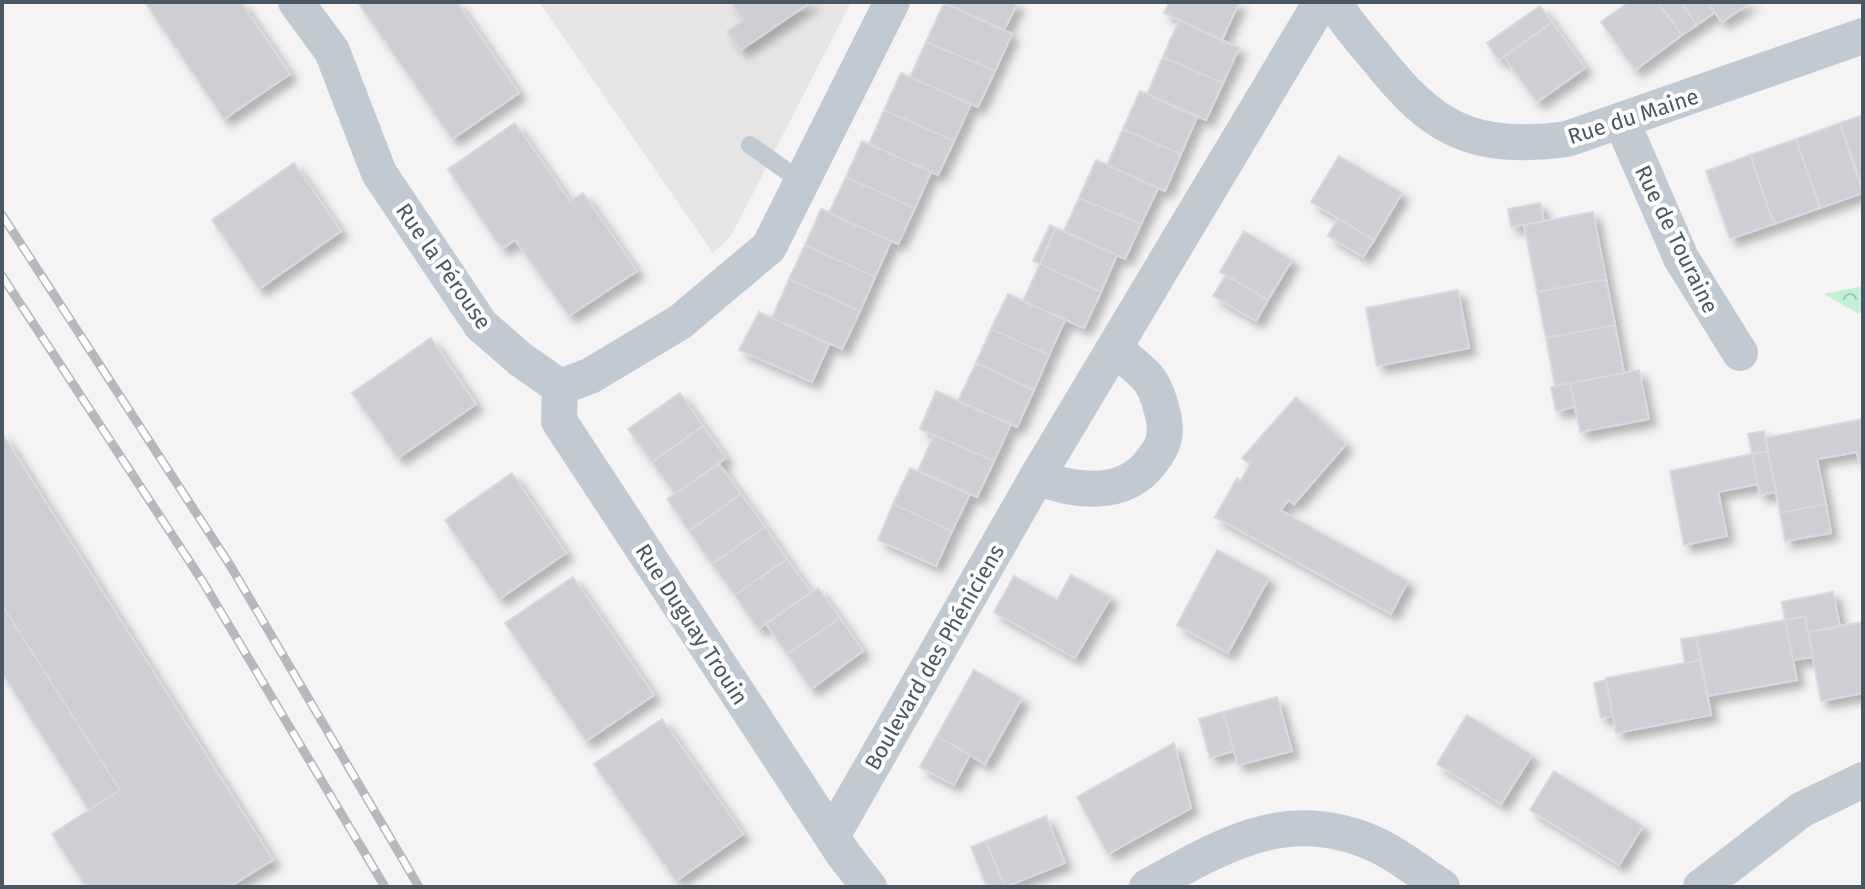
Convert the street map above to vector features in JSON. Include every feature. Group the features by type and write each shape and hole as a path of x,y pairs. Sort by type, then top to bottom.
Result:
{"street":[{"name":"Rue la Pérouse","path":"296,2 332,51 379,173 481,325 520,359 560,387"},
{"name":"Rue du Maine","path":"1334,8 1415,102 1440,122 1469,136 1498,143 1527,144 1567,139 1863,36"},
{"name":"Boulevard des Phéniciens","path":"838,846 1037,477 1114,348 1334,8"},
{"path":"560,387 590,376 680,322 769,247 882,9"},
{"name":"Rue de Touraine","path":"1622,122 1681,258 1740,353"},
{"path":"1037,477 1057,485 1093,490 1120,486 1144,472 1164,446 1167,426 1149,378 1114,348"},
{"name":"Rue Duguay Trouin","path":"560,387 559,421 838,846 869,887"},
{"path":"1701,887 1801,810 1863,780"},
{"path":"1147,887 1221,846 1247,835 1283,828 1321,829 1355,836 1383,848 1442,887"}],"lane":[{"path":"750,145 802,182"}],"shaded area":[{"path":"539,2 851,2 731,236 713,253"}],"green space":[{"path":"1863,286 1863,312 1857,313 1824,294"}],"building":[{"path":"145,2 241,2 290,74 224,119"},
{"path":"358,2 457,2 519,93 452,139"},
{"path":"731,2 811,2 741,50 727,32 743,20"},
{"path":"941,2 1018,2 1004,30"},
{"path":"1169,2 1239,2 1222,40 1164,13"},
{"path":"1629,2 1658,2 1682,35 1635,70 1601,22"},
{"path":"1658,2 1681,2 1697,25 1682,35"},
{"path":"1681,2 1707,2 1715,12 1697,25"},
{"path":"1707,2 1751,2 1722,22"},
{"path":"944,3 1012,34 995,71 926,42"},
{"path":"1540,6 1552,22 1499,60 1487,43"},
{"path":"1179,20 1239,48 1223,83 1163,57"},
{"path":"1552,22 1585,68 1537,102 1504,57"},
{"path":"926,42 995,71 978,107 910,77"},
{"path":"1163,57 1223,83 1206,120 1147,94"},
{"path":"901,73 971,104 954,141 884,110"},
{"path":"1140,91 1197,117 1181,154 1123,129"},
{"path":"884,110 954,141 938,175 869,144"},
{"path":"1863,115 1863,189 1840,123"},
{"path":"515,123 570,201 583,193 637,271 569,316 515,240 502,249 448,169"},
{"path":"1840,123 1863,193 1820,208 1796,139"},
{"path":"1123,129 1181,154 1165,191 1107,165"},
{"path":"1796,139 1820,208 1774,224 1750,155"},
{"path":"862,141 931,172 915,208 846,177"},
{"path":"1750,155 1774,224 1730,239 1706,171"},
{"path":"1339,156 1402,193 1374,240 1311,202"},
{"path":"1096,160 1158,188 1141,224 1079,198"},
{"path":"294,163 341,231 259,289 212,220"},
{"path":"846,177 915,208 898,244 829,213"},
{"path":"1079,198 1141,224 1125,259 1064,231"},
{"path":"1540,203 1544,221 1511,227 1508,209"},
{"path":"821,209 891,241 875,277 805,245"},
{"path":"1593,212 1606,279 1537,292 1524,225"},
{"path":"1338,218 1374,240 1363,257 1328,236"},
{"path":"1050,225 1056,228 1040,264 1033,261"},
{"path":"1056,228 1117,255 1101,292 1040,264"},
{"path":"1244,231 1292,260 1268,300 1220,272"},
{"path":"805,245 875,277 860,311 789,279"},
{"path":"1040,264 1101,292 1084,328 1023,301"},
{"path":"1226,275 1268,300 1256,321 1213,296"},
{"path":"789,279 860,311 842,349 772,318"},
{"path":"1606,279 1615,325 1546,338 1537,292"},
{"path":"1458,290 1469,348 1377,366 1366,308"},
{"path":"1008,294 1065,320 1049,355 991,329"},
{"path":"759,312 829,344 812,382 739,350"},
{"path":"1615,325 1624,373 1555,386 1546,338"},
{"path":"991,329 1049,355 1034,390 976,363"},
{"path":"431,338 476,404 398,458 352,393"},
{"path":"976,363 1034,390 1017,427 958,401"},
{"path":"1639,370 1649,419 1580,432 1570,383"},
{"path":"1570,383 1575,407 1556,411 1551,387"},
{"path":"936,391 1011,424 994,461 920,429"},
{"path":"680,393 703,426 652,462 628,429"},
{"path":"1296,397 1346,444 1294,504 1289,500 1280,510 1408,581 1391,614 1215,517 1237,478 1241,481 1250,464 1242,458"},
{"path":"1863,419 1863,462 1859,462 1857,452 1817,459 1826,504 1780,513 1765,438"},
{"path":"703,426 726,458 675,494 652,462"},
{"path":"1764,431 1768,451 1752,454 1748,434"},
{"path":"2,433 273,860 229,887 86,887 52,834 120,790 2,605"},
{"path":"934,435 994,461 977,497 918,471"},
{"path":"1768,451 1776,492 1760,495 1752,454"},
{"path":"1752,454 1758,484 1718,492 1727,536 1684,545 1670,471"},
{"path":"719,464 741,494 689,531 667,499"},
{"path":"910,468 970,494 952,531 893,504"},
{"path":"512,473 566,553 499,599 445,520"},
{"path":"741,494 765,527 712,564 689,531"},
{"path":"893,504 952,531 936,566 878,540"},
{"path":"1826,504 1831,533 1785,541 1780,513"},
{"path":"765,527 787,559 735,595 712,564"},
{"path":"1217,550 1269,578 1228,653 1177,625"},
{"path":"787,559 811,592 758,629 735,595"},
{"path":"1071,575 1111,597 1075,658 994,612 1014,576 1057,600"},
{"path":"573,577 654,695 586,741 505,623"},
{"path":"818,588 840,618 787,654 766,624"},
{"path":"1833,592 1840,627 1808,632 1805,616 1785,620 1782,602"},
{"path":"2,605 120,790 89,810 2,673"},
{"path":"1805,616 1813,657 1793,660 1785,620"},
{"path":"840,618 863,651 811,689 787,654"},
{"path":"1785,620 1797,680 1707,696 1696,637"},
{"path":"1863,622 1863,693 1821,701 1808,632"},
{"path":"1696,637 1701,660 1685,663 1681,639"},
{"path":"1701,660 1711,715 1616,733 1606,678"},
{"path":"974,670 1022,698 985,764 937,736"},
{"path":"1606,680 1613,716 1601,718 1594,683"},
{"path":"1277,697 1292,751 1238,765 1223,712"},
{"path":"1223,712 1234,751 1210,758 1199,719"},
{"path":"1467,715 1532,755 1501,804 1437,764"},
{"path":"662,719 743,834 676,881 594,764"},
{"path":"937,736 970,755 954,785 920,767"},
{"path":"1174,743 1191,808 1108,854 1077,797"},
{"path":"1554,771 1643,826 1619,865 1530,810"},
{"path":"1046,816 1065,863 1005,887 986,841"},
{"path":"986,841 1005,887 987,887 971,847"}],"railway":[{"path":"2,215 230,565 419,887"},
{"path":"2,276 203,582 385,887"}]}
